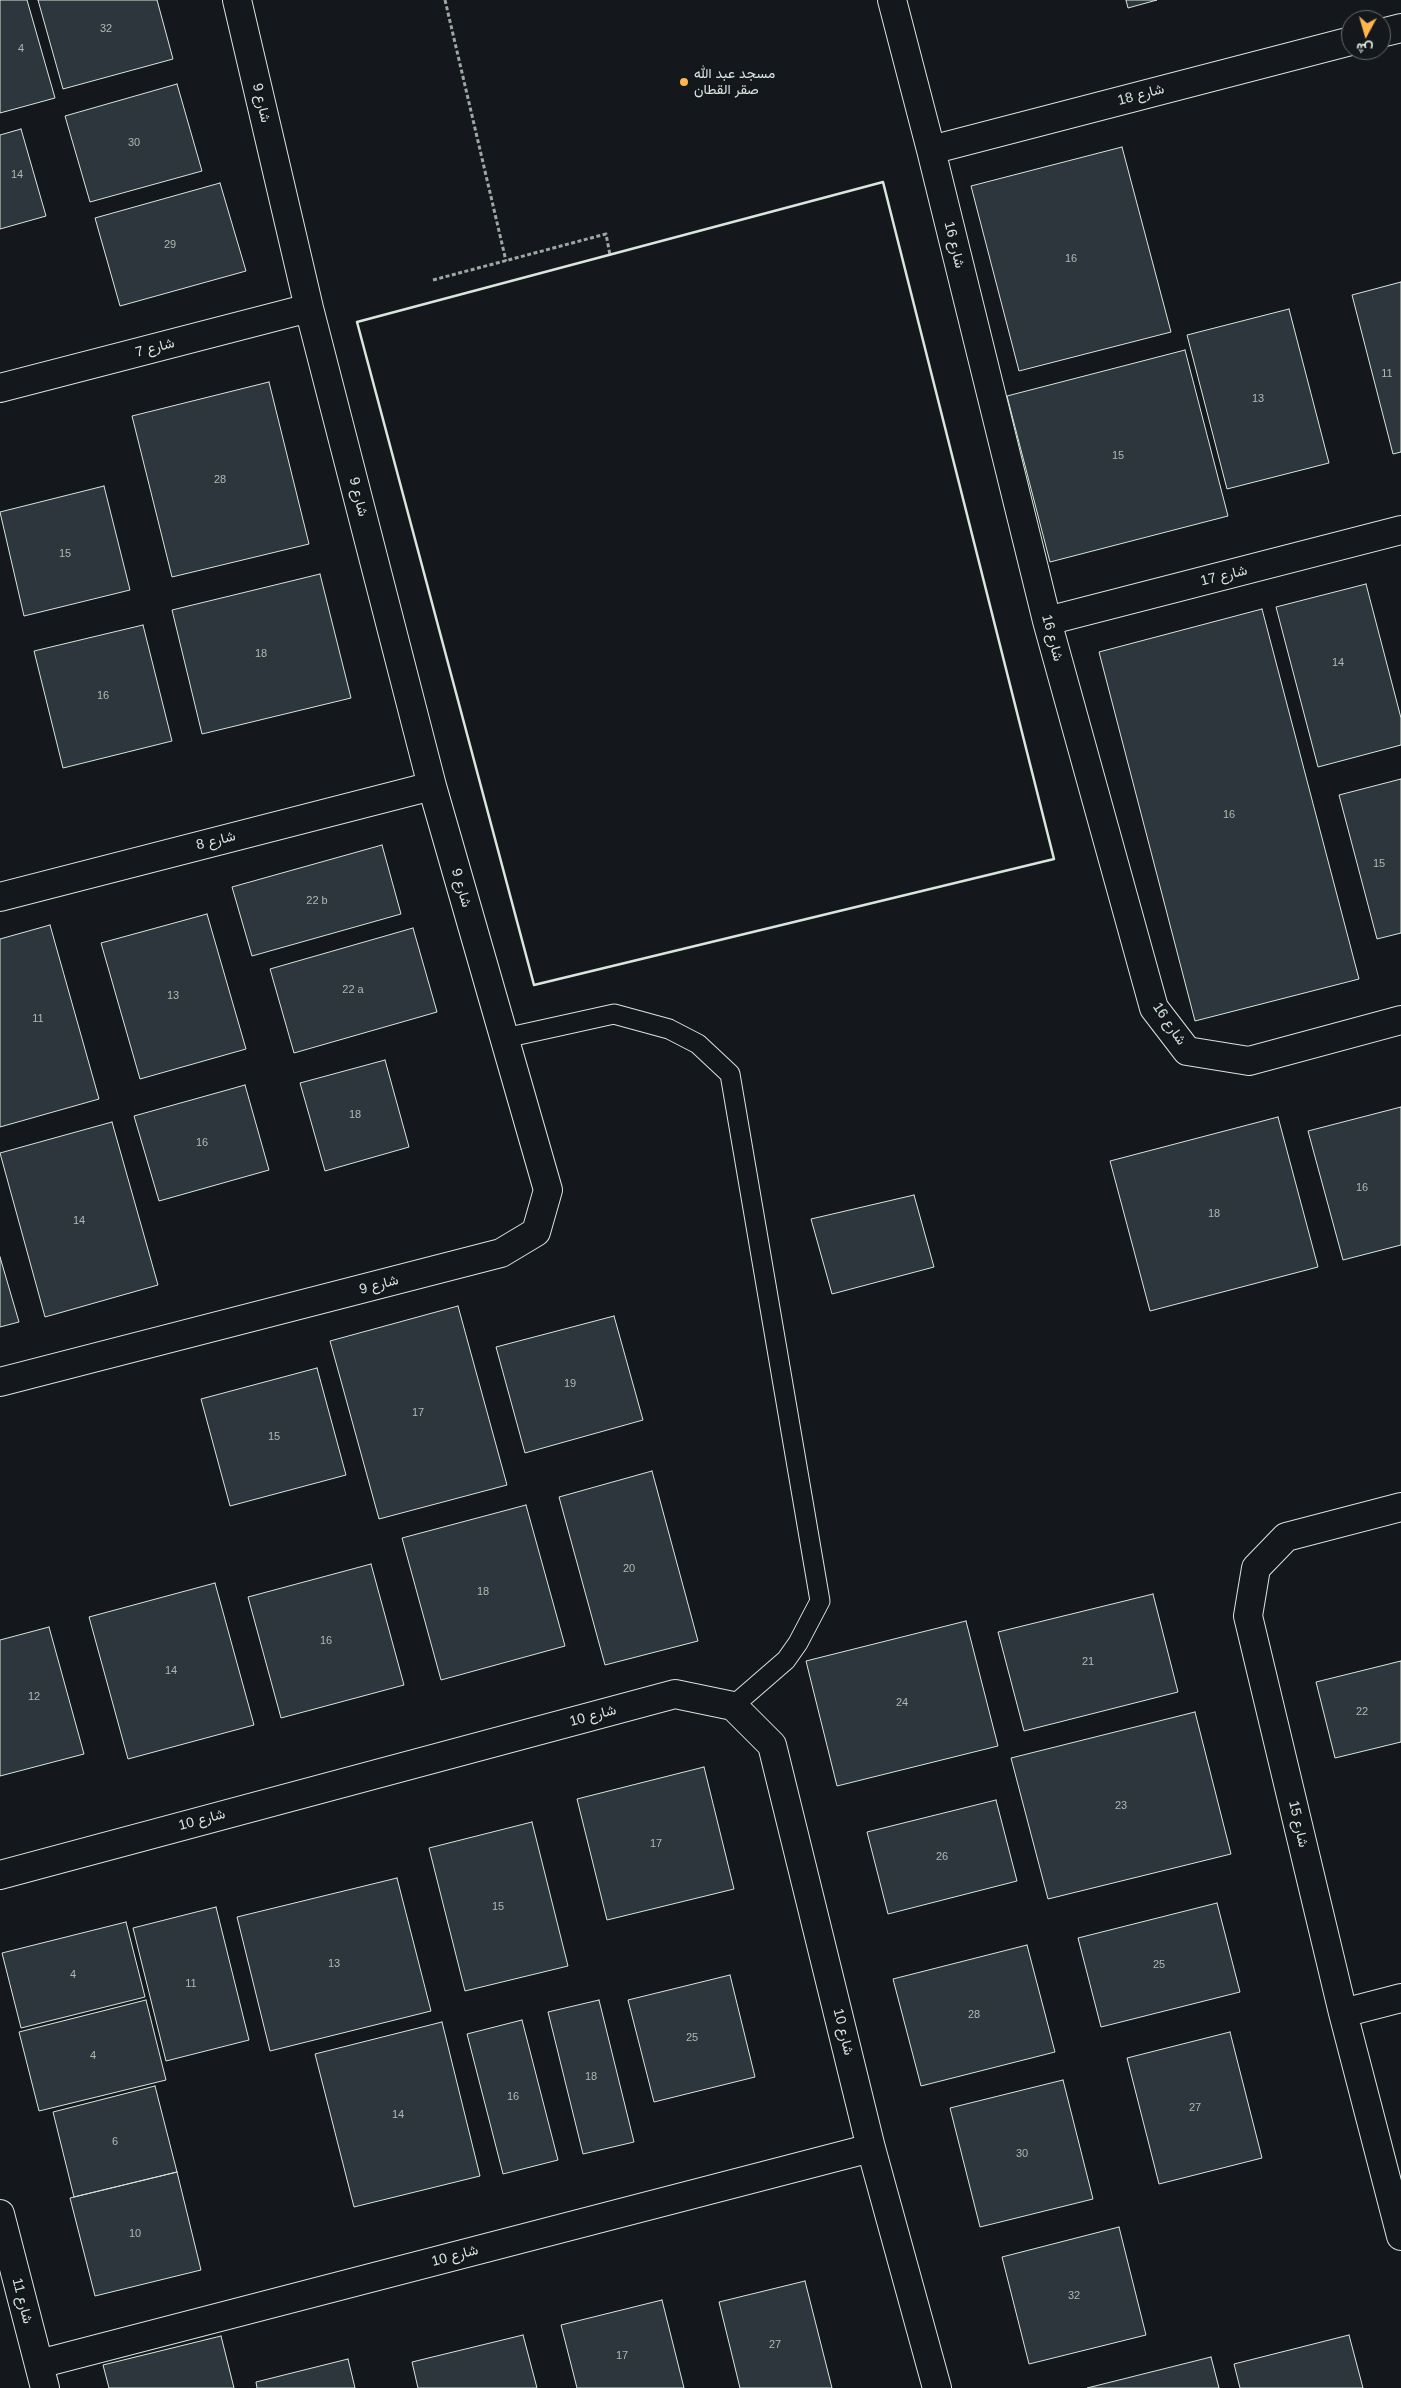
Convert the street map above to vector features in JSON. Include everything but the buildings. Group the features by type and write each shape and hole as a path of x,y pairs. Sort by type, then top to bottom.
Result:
{"street":[{"name":"شارع 9","path":"0,1382 501,1253 536,1232 548,1190 432,786 309,308 237,0"},
{"name":"شارع 16","path":"892,0 931,150 1047,621 1154,1008 1187,1051 1249,1061 1401,1020"},
{"name":"شارع 18","path":"931,150 1341,44"},
{"name":"شارع 7","path":"0,388 309,308"},
{"name":"شارع 17","path":"1047,621 1401,530"},
{"name":"شارع 8","path":"0,896 432,786"},
{"name":"شارع 15","path":"1401,1507 1286,1537 1256,1568 1248,1616 1343,2013 1401,2236"},
{"name":"شارع 10","path":"0,1875 675,1694 733,1706 772,1745 871,2148 937,2388"},
{"path":"1343,2013 1401,1998"},
{"name":"شارع 10","path":"42,2376 871,2148"},
{"name":"شارع 11","path":"0,2214 42,2376"}],"lane":[{"path":"505,1038 614,1014 669,1029 698,1044 730,1074 820,1601 798,1643 786,1660 733,1706"}],"path":[{"path":"445,0 506,260"},
{"path":"433,280 606,234 610,255"}],"wall":[{"path":"883,182 1054,859 534,985 357,322 883,182"}],"place":[{"name":"مسجد عبد الله صقر القطان","path":"684,82"}]}
